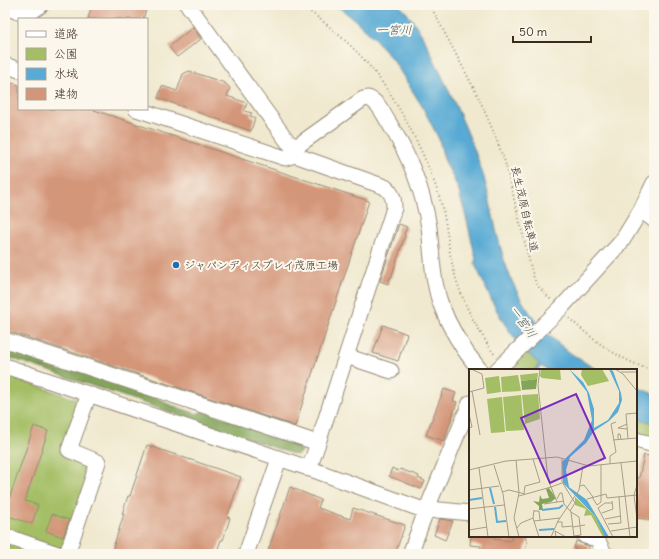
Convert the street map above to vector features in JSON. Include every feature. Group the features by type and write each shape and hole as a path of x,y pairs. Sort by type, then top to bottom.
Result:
{"street":[{"path":"5,7 27,15 40,5"},
{"path":"188,5 293,150 385,187 394,199 394,208 309,469"},
{"path":"5,65 18,70"},
{"path":"139,110 285,158 293,150 295,145 300,144 363,99 368,98 377,103 396,133 416,175 428,226 435,283 440,303 457,337 468,355 479,369"},
{"path":"504,366 560,309 622,241 641,210 654,183"},
{"path":"641,210 654,220"},
{"path":"5,340 318,443"},
{"path":"346,356 391,371"},
{"path":"5,366 309,469 426,511 440,510 469,513"},
{"path":"67,554 98,462 69,450 89,394"},
{"path":"410,554 469,405"},
{"path":"637,440 654,445"},
{"path":"246,554 278,459"},
{"path":"5,536 58,554"},
{"path":"589,537 597,539 604,553 606,554"}],"path":[{"name":"長生茂原自転車道","path":"430,5 478,96 494,133 505,162 521,231 536,284 588,336 599,344 638,366 654,371"}],"green space":[{"path":"14,348 157,395 156,398 166,402 165,403 197,414 202,411 300,442 302,447 300,453 296,455 5,356 5,350 8,351"},
{"path":"527,353 540,364 536,369 514,369 511,367"},
{"path":"5,375 82,401 63,456 91,467 64,550 5,531"},
{"path":"637,418 654,423 654,441 637,436"},
{"path":"5,543 40,554 5,554"}],"water":[{"name":"一宮川","path":"336,5 399,5 412,19 432,54 480,164 501,249 515,288 536,321 549,335 563,348 596,369 546,369 541,366 539,369 536,369 539,364 528,354 511,334 492,301 476,267 476,259 458,188 444,159 439,139 422,106 395,63 376,40 355,20"},
{"path":"637,387 654,394 654,423 637,418"}],"building":[{"path":"92,5 132,5 146,10 143,18 88,18"},
{"path":"193,27 201,39 177,57 169,47"},
{"path":"189,71 225,83 230,88 227,96 247,103 244,111 252,113 250,116 255,118 251,131 158,98 162,86 177,91 183,74"},
{"name":"ジャパンディスプレイ茂原工場","path":"5,81 18,85 18,110 94,110 369,201 295,426 5,330"},
{"path":"399,224 407,227 388,284 380,281"},
{"path":"383,325 407,334 398,361 373,353"},
{"path":"444,389 456,393 453,401 457,402 444,441 426,435"},
{"path":"34,426 48,431 25,501 38,505 32,524 5,515 5,511"},
{"path":"147,445 241,477 227,517 230,518 223,540 221,540 216,554 111,554 124,514 122,514 128,496 130,496"},
{"path":"644,455 654,457 653,520 637,518 637,477 639,478"},
{"path":"392,468 398,471 400,469 419,476 418,478 425,481 421,489 389,476"},
{"path":"290,487 321,500 318,508 350,519 353,508 405,525 395,554 267,554"},
{"path":"52,514 69,520 63,537 46,531"},
{"path":"440,519 453,521 445,540 434,535"},
{"path":"471,537 495,537 494,539 511,541 512,537 526,537 525,539 528,539 524,554 480,554 481,546 470,545"},
{"path":"576,541 589,546 588,553 574,549"}],"place":[{"name":"ジャパンディスプレイ茂原工場","path":"176,265"}]}
